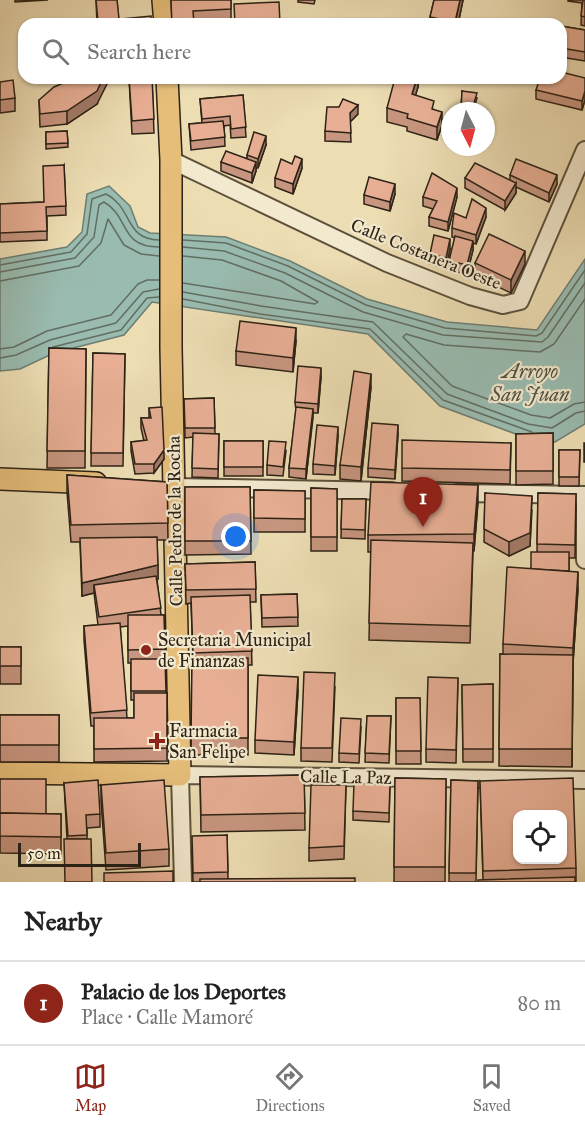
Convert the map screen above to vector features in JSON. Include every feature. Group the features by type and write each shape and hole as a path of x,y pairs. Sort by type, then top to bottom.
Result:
{"main road":[{"path":"164,0 165,18"},
{"name":"Calle Pedro de la Rocha","path":"167,84 171,160 169,227 180,775"},
{"path":"0,479 116,484"},
{"path":"151,486 174,487"},
{"name":"Calle La Paz","path":"0,773 180,775"}],"street":[{"name":"Calle Costanera Oeste","path":"171,160 387,263 470,296 503,305 520,301 585,150"},
{"path":"174,487 409,492"},
{"path":"444,492 585,495 585,561"},
{"name":"Calle La Paz","path":"180,775 585,780"},
{"name":"Calle Pedro de la Rocha","path":"180,775 183,882"}],"water":[{"name":"Arroyo San Juan","path":"109,186 130,206 138,227 150,233 226,237 290,261 367,299 447,322 537,330 585,259 585,424 555,442 524,437 440,406 368,334 152,302 124,335 54,353 20,369 0,371 0,259 67,247 82,232 87,194"}],"building":[{"path":"96,0 117,0 119,18 98,18"},
{"path":"171,0 231,0 231,9 193,11 194,18 172,18"},
{"path":"434,0 460,0 456,18 430,17"},
{"path":"583,0 585,0 585,17 581,16"},
{"path":"279,2 280,18 235,18 234,4"},
{"path":"567,27 585,30 585,52 567,49"},
{"path":"567,74 585,78 582,101 536,90 538,84 567,84"},
{"path":"13,80 15,98 0,100 0,82"},
{"path":"61,84 100,84 97,91 67,111 40,114 39,100"},
{"path":"129,84 152,84 154,119 132,121"},
{"path":"393,84 415,84 412,94 434,101 432,109 441,112 437,127 407,118 408,114 387,108"},
{"path":"462,91 477,93 474,102 461,102"},
{"path":"243,95 246,127 231,129 230,116 202,119 200,99"},
{"path":"343,99 358,105 350,113 351,133 325,131 327,107 339,107"},
{"path":"223,121 225,137 191,141 189,124"},
{"path":"67,131 68,143 46,144 46,132"},
{"path":"254,132 266,136 258,159 247,155"},
{"path":"226,151 256,162 252,173 221,162"},
{"path":"295,156 302,159 293,184 275,178 281,159 292,164"},
{"path":"516,159 557,175 549,193 510,175"},
{"path":"475,163 516,183 505,201 465,178"},
{"path":"64,165 66,206 46,207 47,231 0,233 0,204 44,202 43,166"},
{"path":"432,173 457,188 448,222 429,217 437,201 423,197"},
{"path":"369,177 395,184 390,202 364,195"},
{"path":"472,199 486,208 476,235 452,228 454,213 466,218"},
{"path":"489,234 525,251 511,280 475,263"},
{"path":"434,235 450,239 446,258 430,254"},
{"path":"455,236 473,241 467,265 449,261"},
{"path":"240,321 296,328 293,358 236,351"},
{"path":"49,348 86,349 85,451 47,451"},
{"path":"93,353 125,354 123,453 91,453"},
{"path":"298,366 321,368 318,404 295,402"},
{"path":"354,371 371,374 361,467 340,465"},
{"path":"214,398 215,428 185,428 184,399"},
{"path":"162,407 164,450 154,464 135,464 131,442 147,440 141,418 151,418 149,408"},
{"path":"296,407 313,409 306,469 289,468"},
{"path":"372,423 398,425 395,470 368,468"},
{"path":"317,425 338,427 335,466 313,464"},
{"path":"193,433 219,434 218,469 192,468"},
{"path":"553,433 553,471 516,471 516,434"},
{"path":"402,440 511,443 510,470 402,468"},
{"path":"224,441 263,441 263,467 224,467"},
{"path":"269,441 286,442 283,467 267,465"},
{"path":"559,450 580,450 579,477 559,477"},
{"path":"67,475 167,482 168,523 71,525"},
{"path":"371,482 478,485 474,534 368,535"},
{"path":"185,487 250,487 251,541 185,541"},
{"path":"311,488 337,489 337,537 311,537"},
{"path":"254,490 305,491 305,519 254,518"},
{"path":"485,493 532,496 530,533 509,542 484,529"},
{"path":"538,493 576,494 575,545 537,544"},
{"path":"342,499 366,499 365,530 341,529"},
{"path":"157,537 158,565 82,583 80,538"},
{"path":"371,540 473,543 470,626 369,623"},
{"path":"531,552 569,552 569,571 531,569"},
{"path":"255,562 256,589 186,590 185,564"},
{"path":"507,567 578,572 573,648 503,644"},
{"path":"156,576 161,608 99,617 94,585"},
{"path":"297,594 298,617 262,618 261,595"},
{"path":"250,595 252,651 193,653 191,597"},
{"path":"128,615 164,615 165,649 128,650"},
{"path":"120,623 127,710 91,713 84,626"},
{"path":"0,647 21,647 21,666 0,666"},
{"path":"500,654 573,655 572,749 499,749"},
{"path":"192,658 248,658 248,738 191,738"},
{"path":"131,659 165,659 166,691 131,691"},
{"path":"304,672 335,673 332,748 301,748"},
{"path":"258,675 298,677 294,742 255,740"},
{"path":"428,677 458,678 456,750 426,749"},
{"path":"493,684 493,749 463,749 462,685"},
{"path":"134,693 167,693 167,748 94,749 94,718 134,718"},
{"path":"396,698 420,698 421,751 396,751"},
{"path":"0,715 59,715 59,745 0,745"},
{"path":"367,716 391,716 389,754 365,753"},
{"path":"341,718 361,719 359,754 339,753"},
{"path":"304,775 305,813 201,815 200,777"},
{"path":"395,778 446,779 445,867 394,867"},
{"path":"573,778 576,868 483,871 480,781"},
{"path":"0,779 46,779 46,814 0,813"},
{"path":"98,780 100,814 86,815 87,835 68,836 64,783"},
{"path":"164,780 169,849 106,853 101,785"},
{"path":"451,780 478,781 476,873 449,873"},
{"path":"354,783 390,785 389,813 353,811"},
{"path":"311,785 346,785 344,846 309,848"},
{"path":"0,813 61,814 61,837 0,836"},
{"path":"227,835 228,872 193,873 192,836"},
{"path":"64,839 91,839 92,882 65,882"},
{"path":"173,871 173,882 104,882 104,873"},
{"path":"575,877 575,882 478,882 478,880"},
{"path":"355,878 355,882 200,882 200,879"}],"place":[{"name":"Palacio de los Deportes","path":"423,527"},
{"name":"Secretaria Municipal de Finanzas","path":"146,650"},
{"name":"Farmacia San Felipe","path":"157,741"}]}
